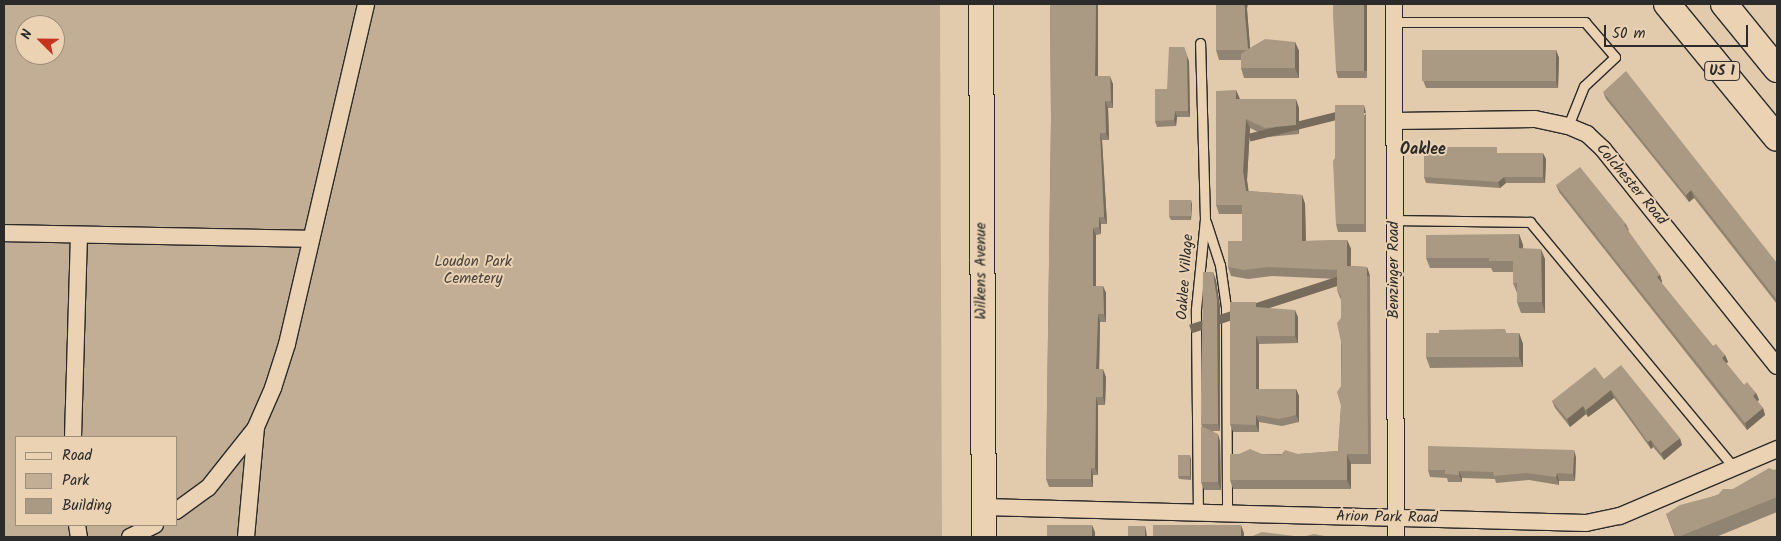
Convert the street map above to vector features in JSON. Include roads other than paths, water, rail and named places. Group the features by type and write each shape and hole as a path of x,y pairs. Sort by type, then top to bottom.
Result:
{"main road":[{"name":"Wilkens Avenue","path":"981,4 984,537"},
{"name":"US 1","path":"1667,4 1777,138"},
{"name":"US 1","path":"1724,4 1777,69"}],"street":[{"path":"178,510 208,488 256,427 273,388 287,344 366,4"},
{"name":"Benzinger Road","path":"1394,4 1396,537"},
{"name":"Colchester Road","path":"1394,120 1535,119 1568,126 1586,134 1603,149 1777,366"},
{"path":"4,233 79,236 311,239"},
{"path":"73,436 79,236"},
{"path":"246,537 256,427"},
{"name":"Arion Park Road","path":"983,507 1395,518 1601,521 1735,469 1777,450"},
{"path":"130,537 152,526"}],"lane":[{"path":"1394,22 1584,22 1615,57 1584,86 1568,126"},
{"name":"Oaklee Village","path":"1198,513 1196,309 1205,219 1200,43"},
{"path":"1205,219 1220,266 1226,307 1227,514"},
{"path":"1395,220 1530,222 1735,469"}],"district":[{"name":"Oaklee","path":"1423,150"}],"park label":[{"name":"Loudon Park Cemetery","path":"473,270"}]}
